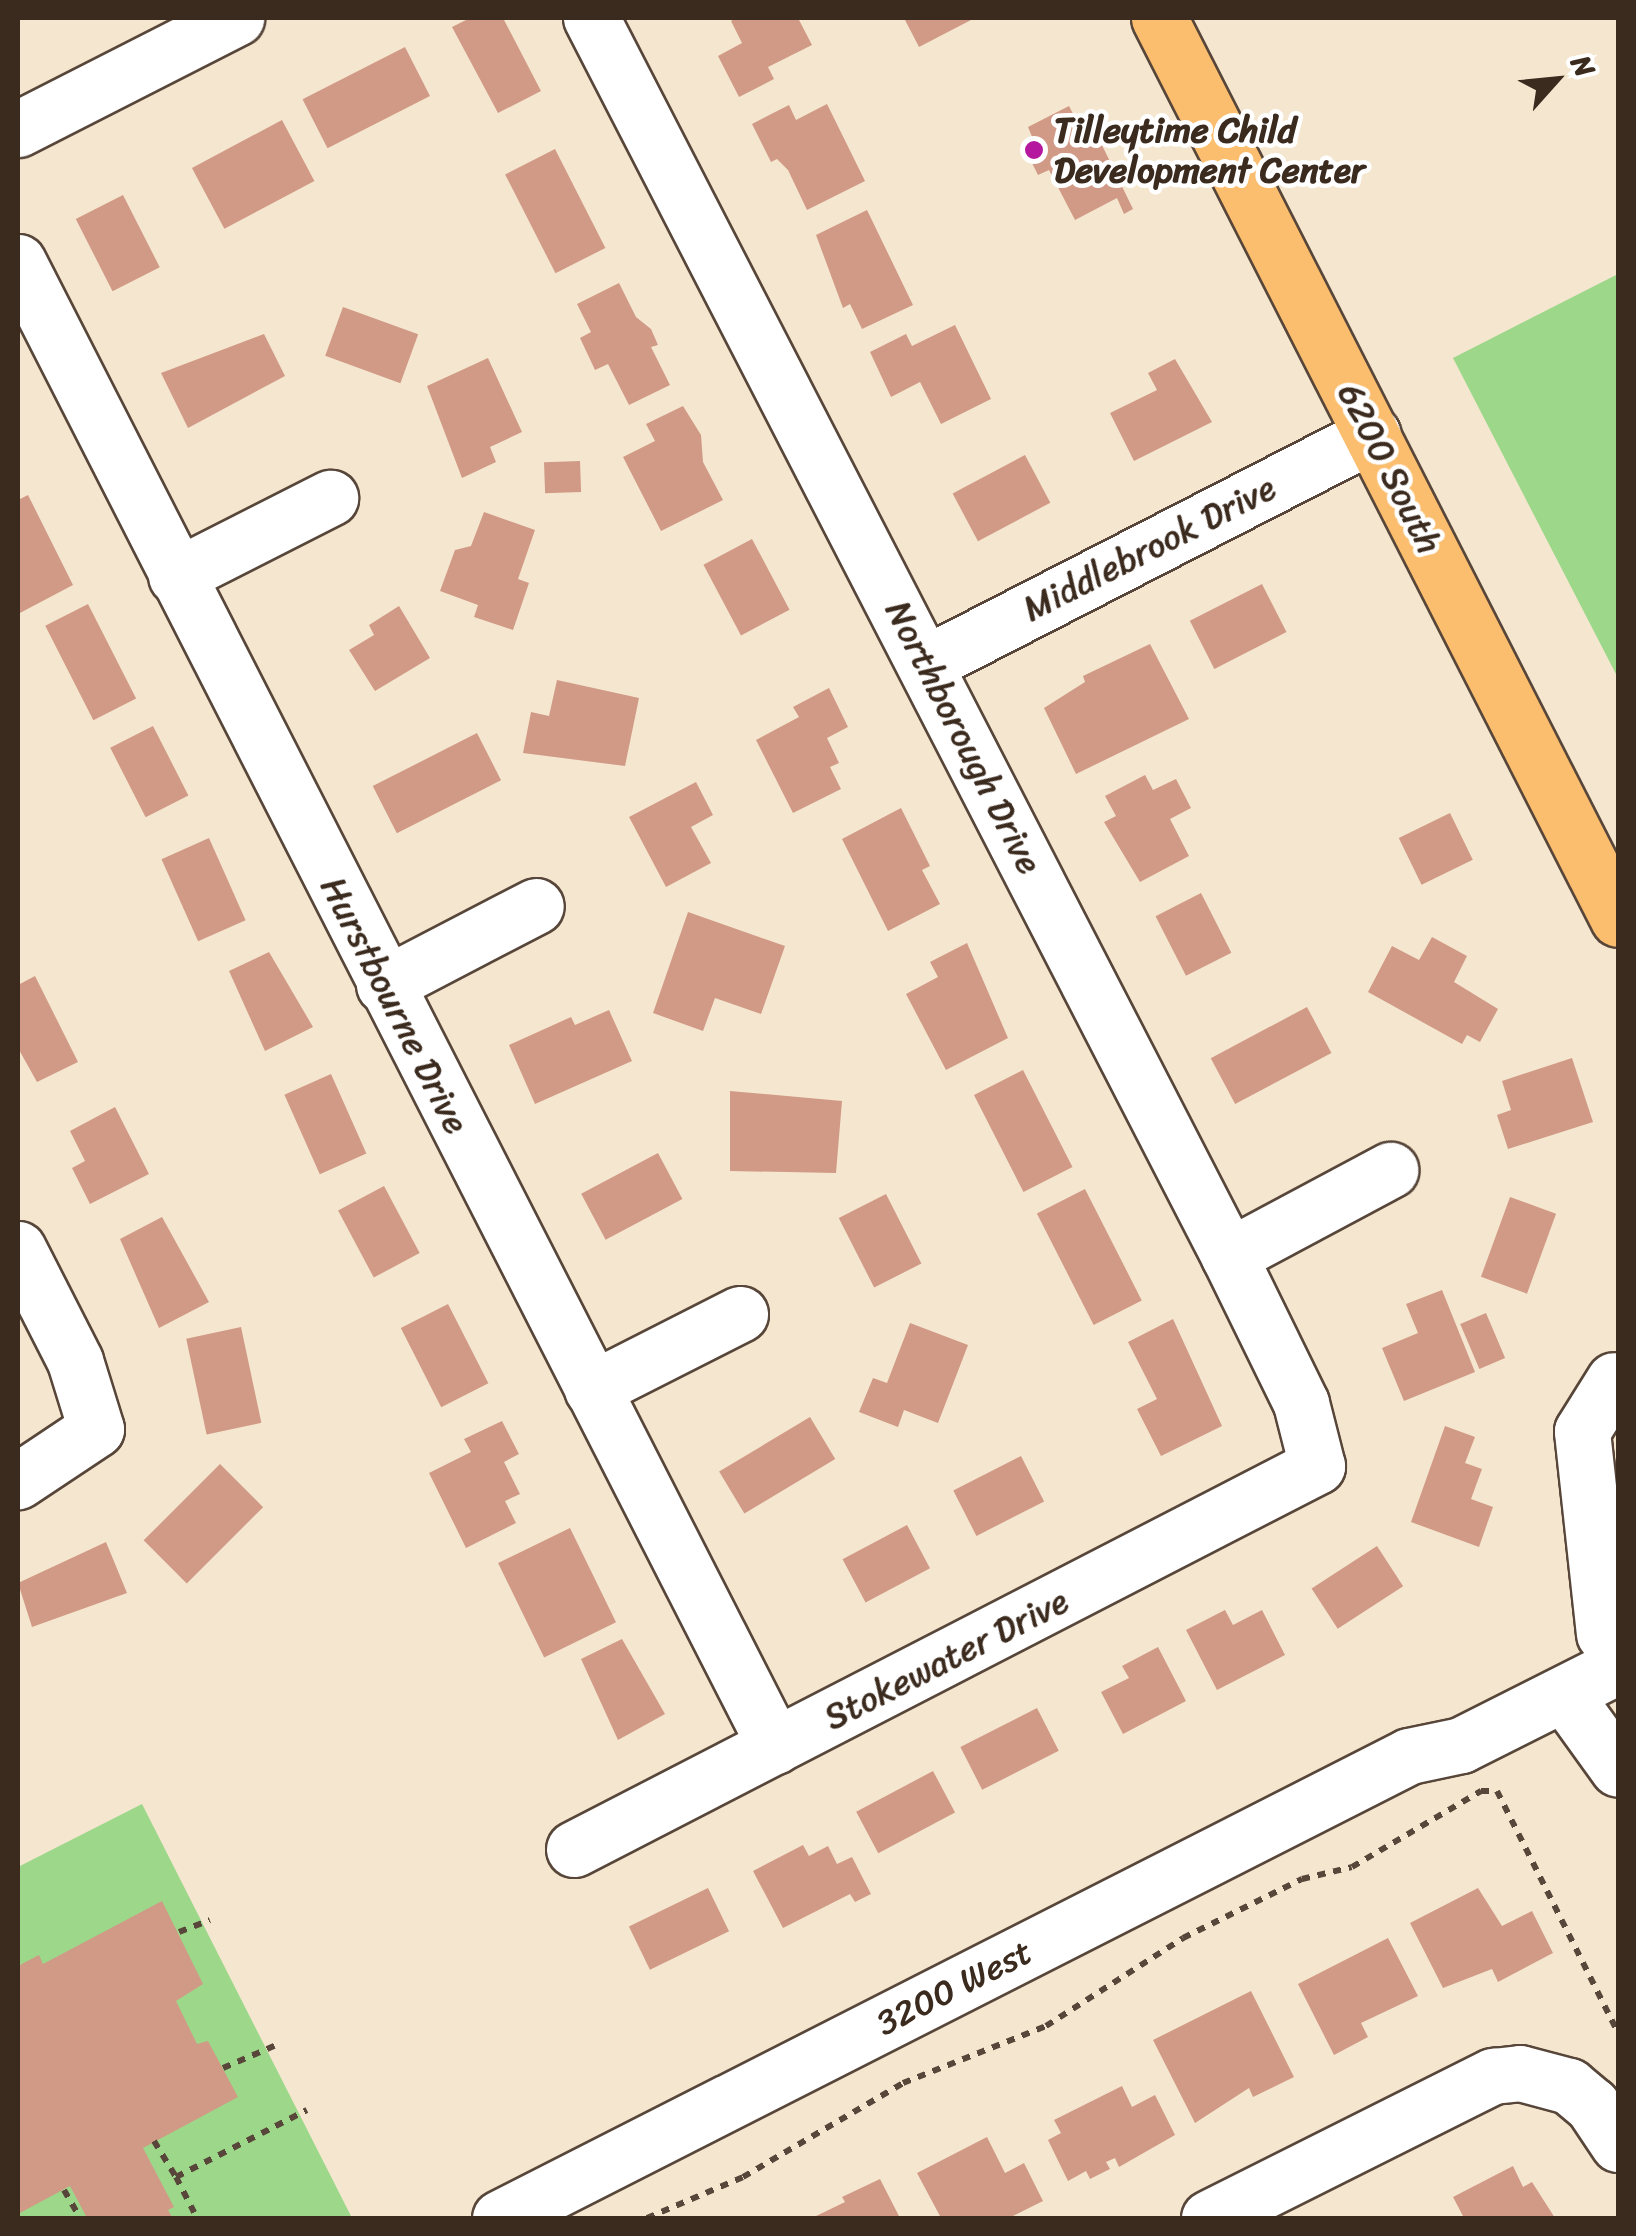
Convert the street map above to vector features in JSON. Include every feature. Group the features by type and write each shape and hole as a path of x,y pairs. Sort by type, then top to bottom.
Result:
{"main road":[{"name":"6200 South","path":"1159,18 1618,919"}],"street":[{"path":"18,128 236,18"},
{"name":"Northborough Drive","path":"591,18 927,663 1229,1256 1301,1403 1317,1466"},
{"name":"Hurstbourne Drive","path":"18,262 775,1746"},
{"name":"Middlebrook Drive","path":"927,663 1372,434"},
{"path":"176,576 330,498"},
{"path":"384,985 536,906"},
{"path":"1229,1256 1390,1170"},
{"path":"18,1249 74,1361 96,1429 18,1481"},
{"path":"592,1389 740,1314"},
{"path":"1614,1380 1582,1431 1614,1642"},
{"name":"Stokewater Drive","path":"574,1850 1317,1466"},
{"name":"3200 West","path":"500,2218 1408,1756 1461,1745 1564,1694 1614,1642"},
{"name":"3200 West","path":"1408,1756 1441,1718 1614,1642"},
{"path":"1564,1694 1618,1769"},
{"path":"1209,2218 1493,2076 1544,2077 1592,2105 1618,2144"}],"path":[{"path":"647,2218 743,2177 903,2082 1046,2026 1182,1938 1302,1879 1352,1867 1481,1791 1497,1792 1618,2033"},
{"path":"179,1932 210,1920"},
{"path":"223,2068 274,2046"},
{"path":"176,2177 306,2110"},
{"path":"154,2142 197,2218"},
{"path":"64,2190 80,2218"}],"green space":[{"path":"1618,274 1618,678 1453,358"},
{"path":"142,1804 352,2218 18,2218 18,1867"}],"building":[{"path":"470,18 503,18 541,91 498,113 452,27"},
{"path":"798,18 812,45 768,67 774,79 739,97 718,56 742,43 731,21"},
{"path":"904,18 969,18 971,20 919,47"},
{"path":"405,47 430,96 328,148 303,99"},
{"path":"827,104 865,181 807,210 788,170 777,159 771,162 752,124 789,105 796,120"},
{"path":"1069,106 1090,146 1100,141 1133,209 1124,214 1117,198 1075,220 1049,170 1038,175 1025,149 1035,144 1028,127"},
{"path":"282,120 314,181 224,229 192,168"},
{"path":"555,149 605,248 555,273 505,174"},
{"path":"123,195 160,267 113,291 76,219"},
{"path":"867,210 913,305 862,329 850,304 843,308 816,235"},
{"path":"619,283 636,317 651,329 658,345 651,347 670,385 629,405 608,364 595,370 580,338 591,332 577,304"},
{"path":"343,307 418,334 400,383 325,356"},
{"path":"955,325 991,399 941,424 920,382 891,397 870,352 906,334 912,346"},
{"path":"264,334 285,376 188,428 161,373"},
{"path":"488,358 522,432 490,447 496,462 462,478 427,386"},
{"path":"1175,359 1212,422 1134,461 1110,413 1157,390 1148,373"},
{"path":"683,406 701,435 703,462 723,500 661,531 623,457 655,441 646,424"},
{"path":"1025,455 1050,503 978,541 953,493"},
{"path":"580,461 581,492 545,493 544,462"},
{"path":"28,495 73,585 18,614 18,500"},
{"path":"484,512 535,530 518,579 529,583 513,630 474,617 478,605 440,591 455,550 471,546"},
{"path":"752,539 790,610 741,635 703,565"},
{"path":"1262,584 1287,632 1214,669 1190,621"},
{"path":"88,604 136,698 93,720 45,626"},
{"path":"399,606 430,658 375,691 349,650 374,635 369,625"},
{"path":"1150,644 1189,719 1076,774 1044,708 1085,682 1083,676"},
{"path":"557,680 639,698 625,766 523,753 531,712 549,716"},
{"path":"829,688 848,727 827,738 839,763 830,767 841,789 793,813 756,740 799,717 793,707"},
{"path":"153,726 188,795 146,817 110,748"},
{"path":"477,733 501,780 397,833 373,786"},
{"path":"1145,775 1153,790 1176,779 1191,808 1170,819 1189,856 1140,882 1104,822 1116,816 1105,796"},
{"path":"696,782 713,815 691,827 711,863 666,887 629,817"},
{"path":"901,808 930,866 922,870 940,904 888,931 842,839"},
{"path":"1450,813 1473,860 1422,885 1399,838"},
{"path":"209,838 246,920 198,941 161,859"},
{"path":"1201,893 1231,953 1186,976 1156,916"},
{"path":"688,912 785,946 761,1014 715,998 703,1031 653,1013"},
{"path":"1432,937 1467,956 1454,982 1498,1009 1480,1042 1467,1035 1462,1044 1368,992 1392,946 1419,960"},
{"path":"967,943 1008,1038 946,1070 906,994 938,977 930,962"},
{"path":"269,952 313,1027 265,1051 229,971"},
{"path":"35,976 78,1062 37,1082 18,1048 18,985"},
{"path":"1307,1007 1331,1053 1235,1104 1211,1058"},
{"path":"609,1010 632,1061 535,1104 509,1045 571,1017 575,1025"},
{"path":"1572,1058 1593,1122 1508,1149 1497,1115 1511,1110 1502,1081"},
{"path":"1023,1070 1072,1167 1023,1192 974,1095"},
{"path":"331,1074 366,1153 320,1174 284,1095"},
{"path":"730,1091 842,1101 836,1173 730,1171"},
{"path":"115,1107 149,1174 90,1204 72,1168 85,1161 70,1131"},
{"path":"658,1153 682,1199 606,1240 581,1194"},
{"path":"384,1186 420,1253 374,1278 338,1210"},
{"path":"1085,1189 1142,1300 1094,1325 1037,1214"},
{"path":"886,1194 921,1263 874,1288 839,1218"},
{"path":"1510,1197 1556,1214 1527,1294 1481,1277"},
{"path":"162,1217 209,1302 159,1328 120,1239"},
{"path":"1442,1290 1475,1372 1404,1401 1382,1348 1418,1333 1406,1304"},
{"path":"448,1304 488,1383 441,1407 401,1328"},
{"path":"1486,1313 1505,1358 1479,1369 1460,1324"},
{"path":"1173,1319 1222,1426 1161,1456 1137,1409 1157,1399 1128,1342"},
{"path":"910,1323 968,1345 938,1423 904,1410 898,1427 859,1412 873,1378 887,1383"},
{"path":"241,1327 261,1423 207,1435 186,1339"},
{"path":"810,1417 835,1459 744,1514 719,1472"},
{"path":"502,1421 519,1454 504,1462 520,1494 505,1501 516,1523 466,1548 429,1473 471,1452 464,1439"},
{"path":"1445,1426 1475,1437 1465,1463 1482,1469 1471,1499 1493,1507 1479,1547 1411,1522"},
{"path":"1021,1456 1044,1501 976,1536 953,1491"},
{"path":"220,1464 263,1507 187,1584 144,1540"},
{"path":"907,1525 930,1568 866,1603 843,1559"},
{"path":"570,1528 616,1622 544,1657 498,1563"},
{"path":"106,1542 127,1593 32,1627 18,1583"},
{"path":"1377,1546 1403,1586 1338,1629 1312,1588"},
{"path":"1225,1610 1233,1625 1262,1610 1285,1655 1217,1690 1186,1630"},
{"path":"622,1639 665,1714 618,1740 581,1659"},
{"path":"1158,1647 1186,1701 1123,1734 1101,1692 1129,1678 1122,1666"},
{"path":"1037,1708 1059,1751 982,1790 960,1747"},
{"path":"933,1771 955,1812 878,1853 856,1812"},
{"path":"803,1845 809,1856 828,1846 837,1864 852,1857 871,1894 855,1902 850,1894 783,1928 753,1871"},
{"path":"708,1888 729,1931 650,1970 629,1927"},
{"path":"1478,1888 1502,1926 1532,1911 1553,1953 1498,1982 1492,1969 1443,1988 1410,1923"},
{"path":"162,1901 203,1984 176,2001 197,2044 208,2041 238,2097 143,2148 174,2207 168,2210 172,2217 87,2218 70,2186 18,2214 18,1966 39,1955 43,1964"},
{"path":"1388,1938 1418,1996 1361,2023 1368,2037 1334,2055 1298,1984"},
{"path":"1251,1991 1294,2077 1253,2097 1249,2088 1195,2123 1153,2040"},
{"path":"1122,2086 1132,2107 1155,2095 1175,2135 1119,2167 1115,2158 1106,2162 1110,2169 1090,2179 1086,2171 1068,2181 1048,2140 1061,2133 1054,2120"},
{"path":"987,2137 1005,2173 1024,2163 1043,2201 1009,2218 941,2218 917,2173"},
{"path":"1513,2166 1523,2187 1532,2182 1555,2218 1464,2218 1453,2197"},
{"path":"880,2179 900,2218 812,2218 845,2202 842,2197"}],"place":[{"name":"Tilleytime Child Development Center","path":"1034,150"}]}
